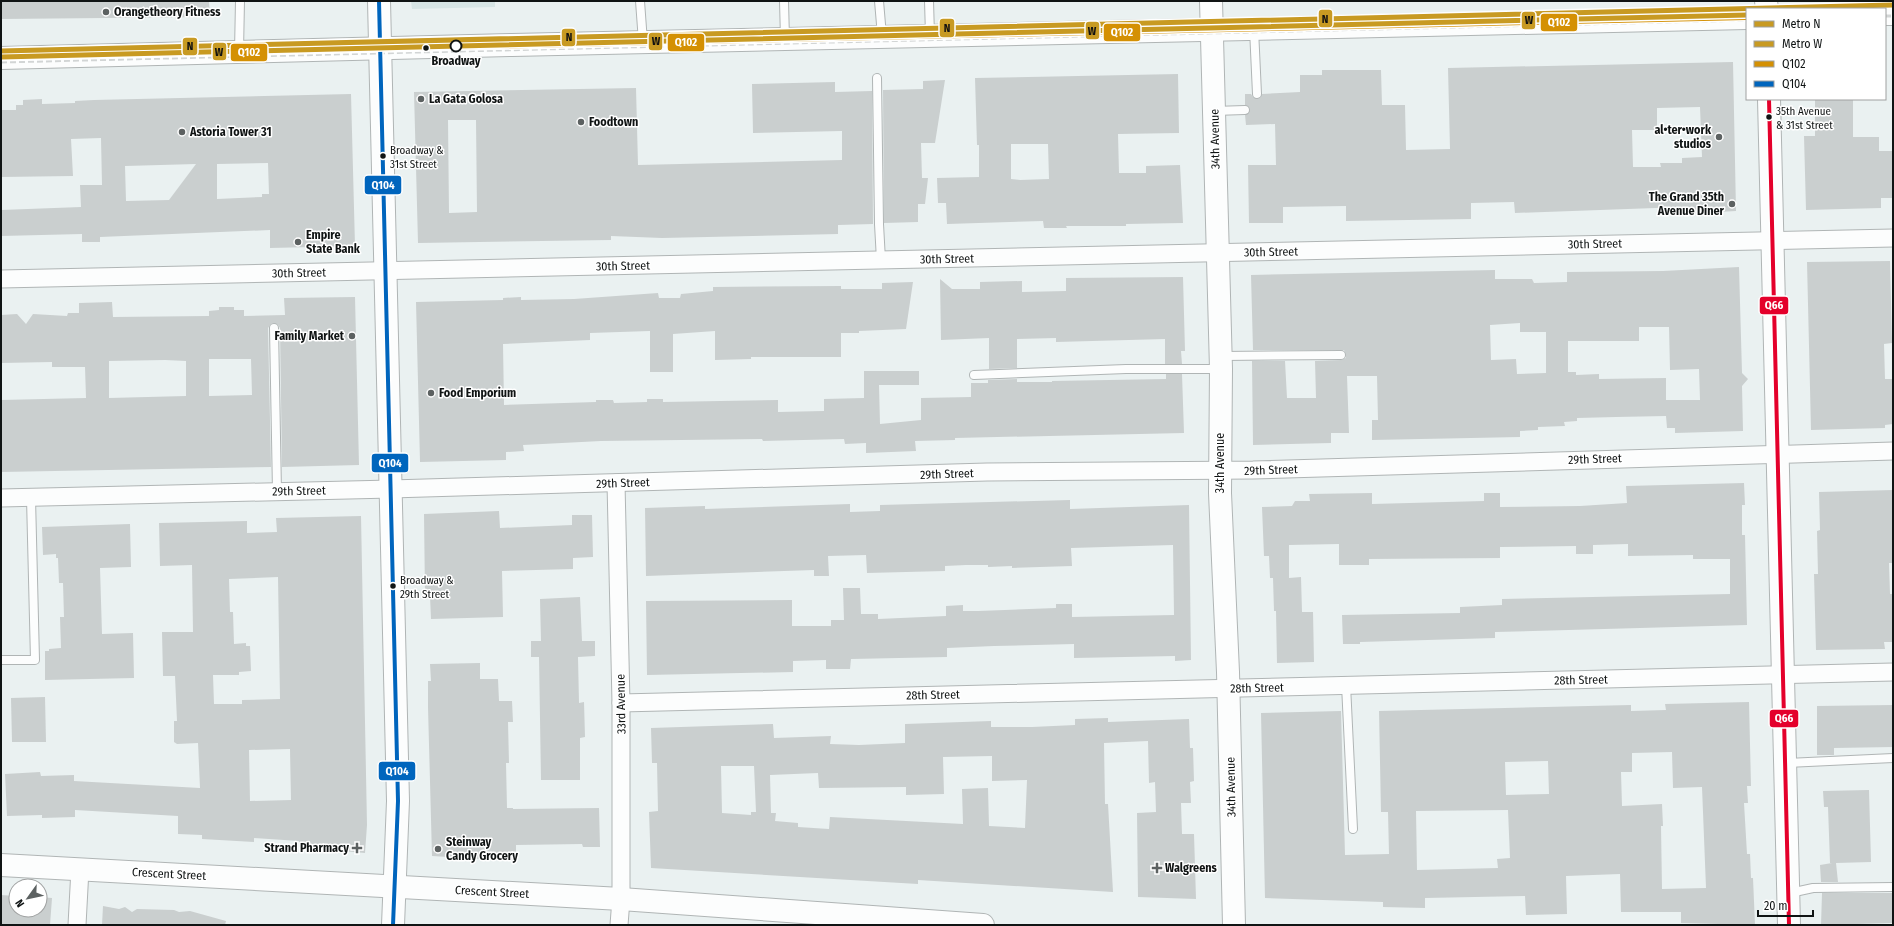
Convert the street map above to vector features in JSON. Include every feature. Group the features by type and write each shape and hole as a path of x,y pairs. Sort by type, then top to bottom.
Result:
{"street":[{"path":"380,1 398,801 393,925"},
{"name":"34th Avenue","path":"1211,1 1220,363 1219,471 1229,688 1234,925"},
{"path":"1,58 381,48 1746,18"},
{"path":"1769,100 1789,925"},
{"name":"30th Street","path":"1,280 1893,238"},
{"name":"29th Street","path":"1,498 391,490 987,472 1219,471 1778,453 1893,451"},
{"name":"33rd Avenue","path":"616,483 621,703 621,899 619,925"},
{"name":"28th Street","path":"621,703 1893,672"},
{"name":"Crescent Street","path":"1,865 621,899 787,918 983,925"},
{"path":"76,925 80,869"}],"lane":[{"path":"239,52 240,1"},
{"path":"640,1 643,42"},
{"path":"784,1 785,40"},
{"path":"879,1 882,38"},
{"path":"928,1 930,36"},
{"path":"1254,29 1257,94"},
{"path":"877,78 879,224 882,260"},
{"path":"1214,111 1245,110"},
{"path":"274,328 277,492"},
{"path":"974,375 1126,369 1341,355"},
{"path":"1,660 35,660 31,498"},
{"path":"1346,685 1353,829"},
{"path":"1786,763 1893,758"},
{"path":"1789,893 1813,888 1893,887"}],"shaded area":[{"path":"411,1 495,1 495,7 412,9"}],"building":[{"path":"1,1 209,1 210,17 1,19"},
{"path":"1733,62 1736,211 1683,214 1683,207 1515,213 1514,202 1471,203 1471,219 1346,221 1346,206 1283,207 1283,223 1249,223 1248,165 1276,165 1275,124 1246,125 1245,115 1250,110 1249,107 1245,105 1245,94 1251,94 1257,99 1260,98 1262,94 1300,92 1300,75 1322,75 1322,70 1381,70 1382,105 1405,105 1406,150 1450,149 1448,68","holes":["1700,107 1702,157 1682,158 1682,163 1660,163 1661,167 1633,167 1632,130 1657,130 1657,108"]},
{"path":"1178,74 1179,133 1118,134 1119,173 1146,173 1146,166 1180,165 1183,223 1126,224 1126,226 1066,226 1067,228 1044,228 1043,221 947,224 946,203 938,203 937,178 979,177 979,145 977,145 975,78","holes":["1011,144 1048,144 1049,179 1011,179"]},
{"path":"945,80 935,143 921,143 922,178 928,178 925,204 918,204 918,222 884,223 883,90 923,89 923,81"},
{"path":"835,82 835,92 872,91 873,224 838,225 838,234 662,238 611,236 611,240 418,243 414,92 636,88 638,165 842,160 842,131 753,133 752,84","holes":["448,120 476,120 477,212 449,213"]},
{"path":"351,94 355,246 270,248 270,230 100,237 100,242 82,242 82,234 1,236 1,210 81,207 80,185 102,185 101,138 71,139 73,176 1,177 1,110 16,110 16,105 23,105 23,100 42,99 42,104 75,103 75,101","holes":["268,163 269,194 262,194 262,197 217,199 217,164","196,164 169,200 126,201 125,166"]},
{"path":"1815,100 1853,100 1853,137 1879,137 1879,151 1893,151 1893,198 1881,198 1881,208 1806,210 1804,136 1815,136"},
{"path":"1890,261 1892,343 1884,344 1885,379 1893,379 1893,424 1885,425 1885,428 1811,430 1807,262"},
{"path":"1739,267 1742,373 1748,379 1742,386 1743,431 1675,433 1675,428 1667,428 1666,416 1616,417 1577,418 1577,421 1564,422 1565,426 1538,427 1538,430 1520,431 1520,437 1372,440 1372,420 1378,420 1377,376 1347,376 1349,433 1331,433 1331,443 1253,445 1252,361 1285,361 1287,398 1316,398 1315,361 1341,360 1346,358 1346,355 1344,350 1253,350 1251,275 1495,270 1495,279 1532,279 1534,283 1567,282 1567,272 1663,271","holes":["1520,323 1520,332 1546,332 1546,373 1517,374 1516,359 1491,360 1490,325","1639,327 1669,327 1670,370 1699,369 1700,400 1666,400 1666,378 1599,379 1599,374 1576,375 1576,372 1568,372 1568,341 1639,341"]},
{"path":"1183,277 1185,351 1181,351 1182,364 1165,364 1165,339 1056,342 1056,338 1017,339 1017,368 989,369 989,338 941,340 940,279 952,289 980,289 980,282 1022,281 1022,292 1066,291 1066,278"},
{"path":"913,282 906,329 841,333 841,357 751,357 751,359 715,360 715,331 673,334 673,372 650,372 650,331 590,333 590,340 503,344 504,405 596,402 596,400 613,400 614,403 647,402 647,399 663,399 663,402 778,400 778,412 824,411 824,399 864,398 864,371 919,371 919,385 879,385 880,424 921,420 921,398 971,397 971,383 988,383 988,380 1017,379 1017,382 1052,382 1166,379 1166,374 1182,374 1184,433 955,438 955,440 915,441 916,451 866,453 866,443 845,444 844,439 763,441 762,439 601,441 523,445 524,451 506,452 506,460 420,462 416,302 503,300 503,298 521,297 521,300 574,299 658,293 659,298 680,298 681,294 713,291 713,287 841,286 841,289 882,289 882,283"},
{"path":"355,297 359,465 282,467 280,328 274,323 268,328 271,467 1,472 1,400 86,398 85,367 52,367 52,362 1,363 1,315 17,314 26,324 33,314 67,316 68,313 79,313 79,303 112,302 113,317 209,316 209,311 219,310 219,307 234,307 234,310 244,310 244,316 285,315 284,298","holes":["209,359 251,359 252,395 209,396","109,361 186,361 186,396 109,398"]},
{"path":"1744,483 1745,505 1742,505 1742,535 1745,535 1747,625 1495,632 1495,638 1360,642 1360,644 1343,644 1342,615 1460,613 1460,607 1502,605 1502,599 1730,594 1730,559 1693,559 1693,555 1628,556 1628,544 1593,545 1593,554 1576,554 1576,546 1500,547 1500,558 1369,559 1369,565 1339,565 1339,544 1289,545 1289,578 1301,577 1302,612 1313,612 1314,662 1277,663 1276,611 1274,611 1273,578 1270,578 1269,556 1264,556 1262,507 1292,506 1295,501 1310,501 1309,494 1372,493 1372,504 1484,501 1484,493 1500,493 1500,507 1580,506 1627,503 1626,486"},
{"path":"1893,490 1893,563 1889,563 1890,594 1893,594 1893,642 1884,642 1885,649 1816,650 1814,574 1818,574 1817,531 1820,530 1819,492"},
{"path":"1070,500 1070,509 1189,505 1191,660 1175,661 1175,656 1074,658 1074,644 994,646 947,648 947,657 851,659 850,669 826,669 826,660 793,661 793,672 647,675 646,601 792,600 792,626 831,626 831,620 844,620 843,588 860,588 861,614 878,614 878,619 946,616 946,606 963,605 963,611 978,611 1056,608 1056,604 1072,604 1072,617 1174,615 1173,545 1071,548 1072,566 1012,568 1012,566 988,567 988,565 966,565 945,566 945,571 867,573 866,555 828,556 829,576 814,576 814,570 646,576 645,508 705,506 705,509 850,504 850,512 880,511 880,505"},
{"path":"499,511 500,528 572,525 572,515 592,515 593,557 573,558 573,569 502,571 503,617 431,619 430,596 425,596 424,514"},
{"path":"361,516 367,825 365,853 299,847 299,841 254,838 254,842 202,839 202,835 178,834 178,816 75,810 75,817 42,818 42,815 7,816 5,774 40,772 41,776 74,775 74,781 200,788 198,743 177,744 174,742 174,721 177,721 175,676 163,676 162,632 193,632 192,565 160,566 159,523 247,521 247,533 277,532 276,518","holes":["278,577 280,699 242,700 242,704 214,704 213,675 239,675 239,672 251,671 250,646 246,646 246,643 234,644 233,612 230,612 229,579","290,749 291,800 250,801 249,750"]},
{"path":"130,524 131,567 100,568 102,634 133,633 134,678 45,680 45,651 49,651 49,649 61,648 60,617 64,617 63,583 59,583 58,558 56,558 56,554 43,555 42,527"},
{"path":"580,597 582,641 595,641 595,656 578,657 579,703 584,702 585,737 580,738 580,780 541,780 539,657 531,657 531,641 541,641 540,599"},
{"path":"480,663 480,679 498,679 499,701 512,701 513,722 508,722 509,763 506,763 507,808 599,808 600,847 583,847 582,844 516,845 516,861 432,856 428,707 428,681 431,681 430,664"},
{"path":"45,697 46,742 12,742 11,698"},
{"path":"1749,702 1751,786 1747,786 1748,803 1744,803 1747,854 1750,854 1751,878 1753,878 1755,925 1681,923 1681,912 1621,912 1620,874 1566,876 1567,914 1526,915 1525,896 1425,898 1425,908 1383,907 1383,902 1265,898 1261,713 1341,711 1345,855 1389,854 1388,812 1381,812 1379,711 1631,705 1631,711 1666,710 1665,704","holes":["1672,752 1673,788 1702,787 1706,888 1662,889 1662,804 1622,806 1621,772 1632,772 1632,753","1548,761 1549,794 1506,795 1505,762","1508,810 1510,858 1497,859 1498,868 1417,870 1416,811"]},
{"path":"1893,705 1893,747 1834,748 1834,755 1817,755 1817,706"},
{"path":"1108,718 1108,722 1189,719 1190,748 1193,748 1194,781 1190,782 1191,803 1181,803 1182,834 1194,834 1196,899 1138,897 1137,813 1156,812 1155,782 1149,783 1148,741 1104,743 1105,804 1108,804 1113,892 918,880 918,884 651,868 649,812 658,811 657,763 652,763 651,728 773,724 774,738 831,736 830,744 859,745 905,743 905,724 991,721 991,727 1032,727 1075,725 1075,719","holes":["992,756 992,781 1027,780 1025,828 989,826 988,788 962,789 963,824 830,817 829,829 798,827 798,823 775,821 776,813 771,813 770,775 818,773 819,788 906,787 906,795 944,794 943,757","721,766 754,766 756,812 751,812 751,815 722,813"]},
{"path":"1869,790 1871,862 1836,863 1838,882 1821,882 1820,865 1832,863 1830,863 1828,807 1824,807 1823,791"},
{"path":"1822,893 1893,893 1893,923 1821,925"},
{"path":"1,895 8,895 8,918 48,918 48,898 52,898 50,925 1,925"},
{"path":"103,906 119,909 125,907 132,912 137,909 174,910 179,912 190,911 226,921 225,925 102,925"}],"railway":[{"path":"1886,16 1893,16"},
{"path":"1,62 1746,20"}],"metro line":[{"name":"N","path":"1770,8 1893,5"},
{"name":"N","path":"1,51 1746,9"},
{"name":"W","path":"1,57 1746,15"}],"transit line":[{"name":"Q104","path":"379,1 398,801 393,925"},
{"name":"Q102","path":"1,58 1746,18"},
{"name":"Q66","path":"1769,100 1789,925"}],"place":[{"name":"Orangetheory Fitness","path":"106,12"},
{"name":"Broadway","path":"456,46"},
{"name":"La Gata Golosa","path":"421,99"},
{"name":"35th Avenue & 31st Street","path":"1769,117"},
{"name":"Foodtown","path":"581,122"},
{"name":"Astoria Tower 31","path":"182,132"},
{"name":"al•ter•work studios","path":"1719,137"},
{"name":"Broadway & 31st Street","path":"383,156"},
{"name":"The Grand 35th Avenue Diner","path":"1732,204"},
{"name":"Empire State Bank","path":"298,242"},
{"name":"Family Market","path":"352,336"},
{"name":"Food Emporium","path":"431,393"},
{"name":"Broadway & 29th Street","path":"393,586"},
{"name":"Strand Pharmacy","path":"357,848"},
{"name":"Steinway Candy Grocery","path":"438,849"},
{"name":"Walgreens","path":"1157,868"}]}
